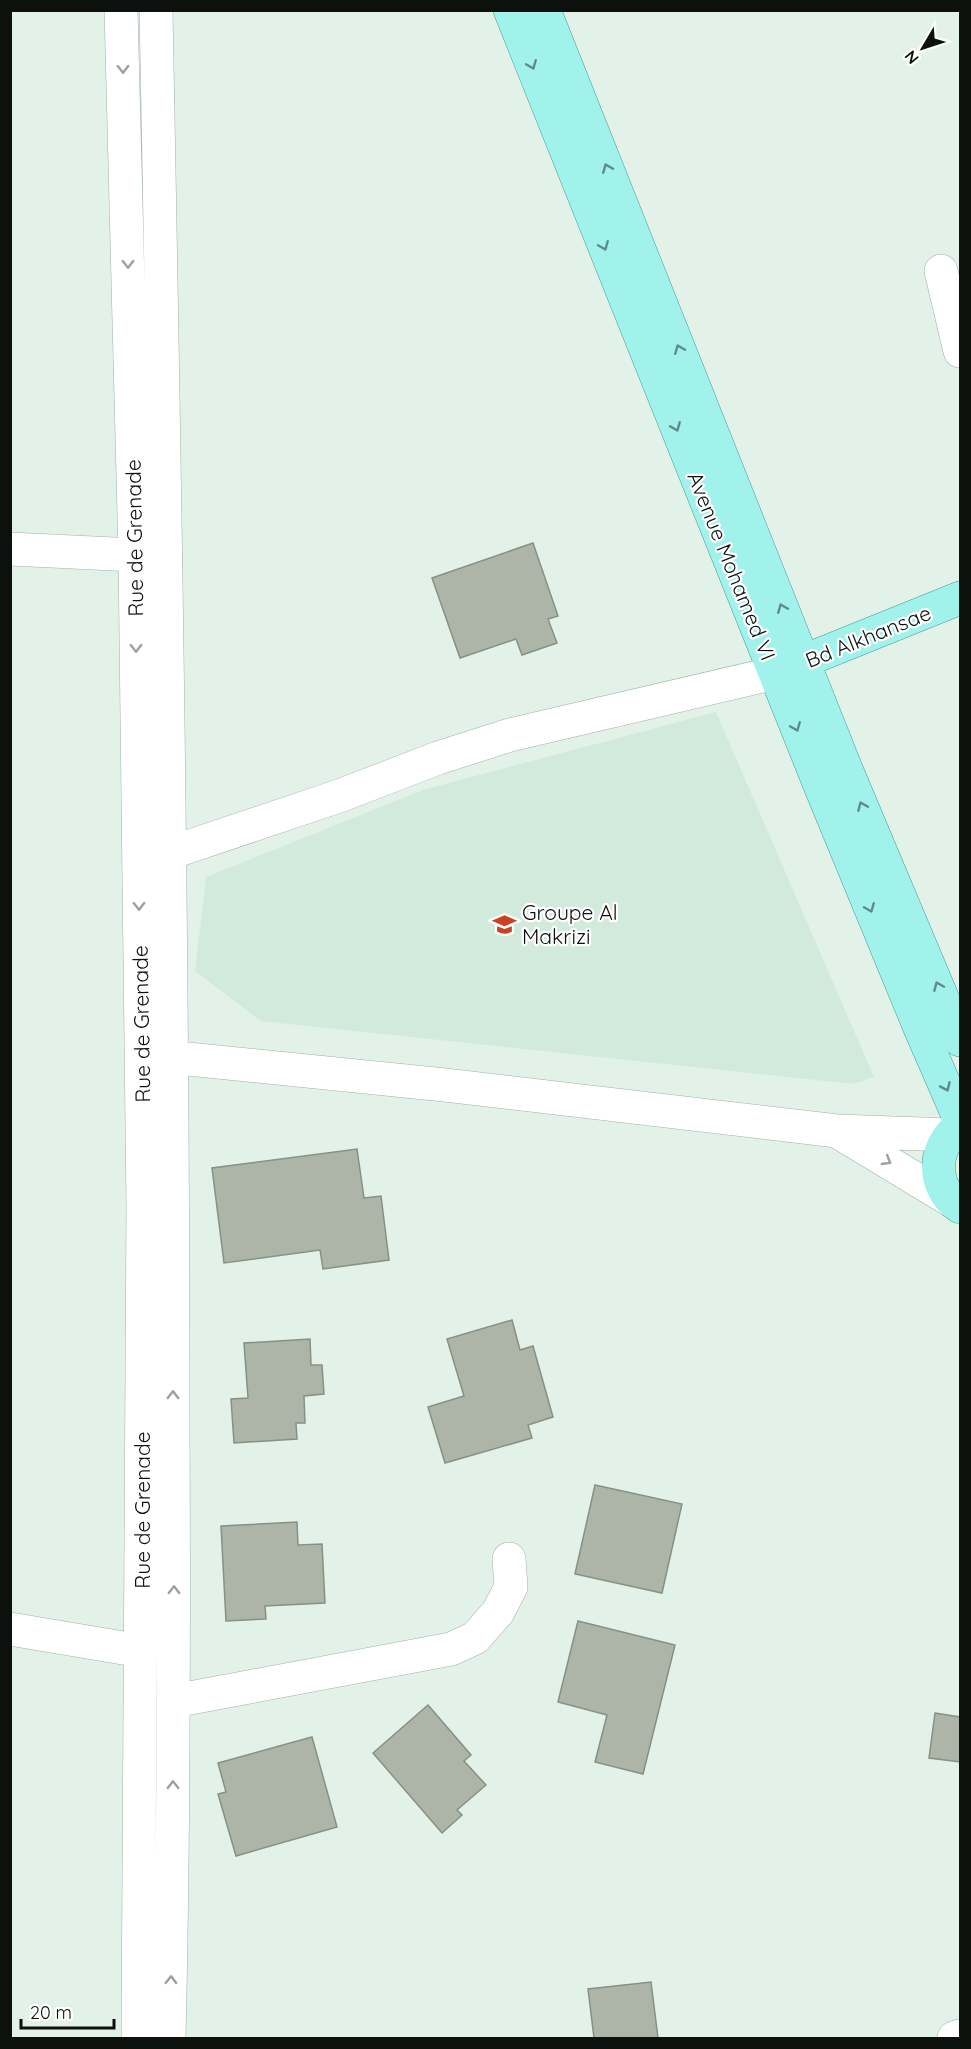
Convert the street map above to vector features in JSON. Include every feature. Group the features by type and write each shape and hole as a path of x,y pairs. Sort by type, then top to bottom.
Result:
{"main road":[{"name":"Avenue Mohamed VI","path":"510,10 789,668 960,1040"},
{"name":"Avenue Mohamed VI","path":"544,10 957,1127"},
{"name":"Bd Alkhansae","path":"789,668 960,598"},
{"path":"956,1204 942,1186 939,1168 941,1150 957,1127"}],"street":[{"name":"Rue de Grenade","path":"121,10 170,854 157,1056 143,1217 138,2038"},
{"name":"Rue de Grenade","path":"156,10 151,556 139,863 157,1056 174,1701 170,2038"},
{"path":"940,271 960,351"},
{"path":"10,549 151,556"},
{"path":"139,863 339,796 492,740 789,668"},
{"path":"157,1056 445,1085 837,1131 957,1127"},
{"path":"837,1131 956,1204"},
{"path":"174,1701 451,1649 475,1638 498,1612 511,1587 509,1559"},
{"path":"10,1629 141,1651"},
{"path":"954,2038 960,2036"}],"shaded area":[{"name":"Groupe Al Makrizi","path":"716,712 874,1077 853,1084 261,1021 195,971 206,877 423,790"}],"building":[{"path":"533,543 558,616 548,619 557,643 522,655 516,639 460,658 432,578"},
{"path":"357,1149 364,1198 381,1196 389,1260 323,1269 320,1250 224,1263 212,1168"},
{"path":"512,1320 520,1350 533,1346 553,1417 528,1425 532,1438 445,1463 428,1407 464,1396 447,1339"},
{"path":"310,1339 311,1365 322,1365 324,1394 304,1396 305,1423 296,1423 297,1439 234,1443 231,1399 248,1398 244,1343"},
{"path":"595,1485 682,1504 662,1593 575,1574"},
{"path":"297,1522 298,1545 322,1544 325,1603 265,1606 266,1619 226,1621 221,1526"},
{"path":"578,1621 675,1645 643,1774 595,1762 607,1715 558,1702"},
{"path":"428,1705 471,1755 464,1761 486,1785 457,1810 462,1815 442,1833 373,1753"},
{"path":"935,1713 960,1717 960,1762 929,1758"},
{"path":"312,1737 337,1827 236,1856 218,1794 226,1792 218,1763"},
{"path":"651,1982 658,2038 594,2038 588,1989"}],"place":[{"name":"Groupe Al Makrizi","path":"504,924"}]}
